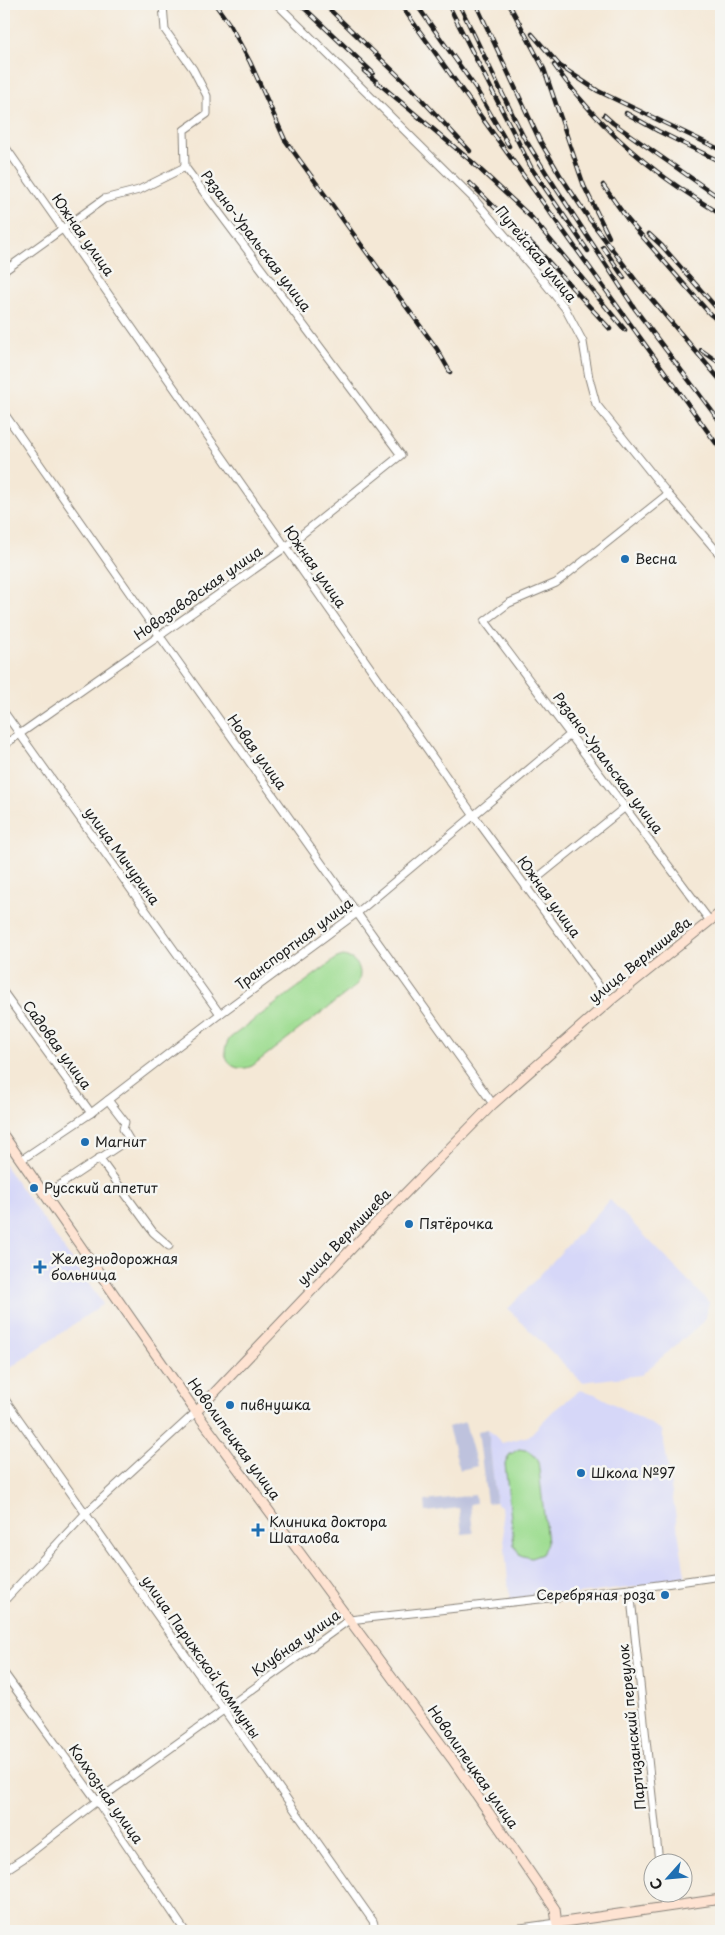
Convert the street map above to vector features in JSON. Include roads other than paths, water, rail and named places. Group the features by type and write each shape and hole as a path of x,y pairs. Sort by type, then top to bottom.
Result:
{"street":[{"name":"Рязано-Уральская улица","path":"165,4 165,30 193,69 207,96 207,114 184,130 185,167 401,455"},
{"name":"Путейская улица","path":"277,4 474,199 532,266 565,308 583,342 589,378 596,404 668,494 721,556"},
{"name":"Южная улица","path":"4,146 474,816 610,1001"},
{"path":"4,272 104,199 139,190 185,167"},
{"name":"Новая улица","path":"4,413 159,635 493,1104"},
{"name":"Новозаводская улица","path":"4,745 286,547 401,455"},
{"name":"Рязано-Уральская улица","path":"668,494 556,584 509,603 485,620 710,921"},
{"name":"улица Мичурина","path":"4,712 220,1014"},
{"name":"Транспортная улица","path":"21,1160 91,1113 220,1014 357,913 571,734"},
{"path":"526,887 624,808"},
{"name":"улица Вермишева","path":"4,1601 85,1514 196,1412 369,1230 493,1104 610,1001 721,912"},
{"name":"Садовая улица","path":"4,993 91,1113"},
{"path":"45,1195 128,1139 123,1129 125,1122 108,1100"},
{"name":"Новолипецкая улица","path":"4,1136 196,1412 458,1767 555,1909 558,1927"},
{"path":"99,1158 153,1232 169,1246"},
{"name":"улица Парижской Коммуны","path":"4,1398 372,1921 376,1931"},
{"name":"Клубная улица","path":"4,1871 222,1710 349,1620 630,1590 721,1576"},
{"name":"Партизанский переулок","path":"630,1590 658,1852"},
{"name":"Колхозная улица","path":"4,1673 97,1801 185,1931"},
{"path":"498,1931 558,1927 664,1906 721,1899"},
{"path":"663,1902 664,1906"}],"railway":[{"path":"215,4 230,25 250,62 285,140 437,349 450,372"},
{"path":"300,4 373,73"},
{"path":"324,4 410,87 470,151"},
{"path":"400,4 721,450"},
{"path":"416,4 475,87 509,146"},
{"path":"448,4 532,169 588,251"},
{"path":"459,4 523,136 635,309 721,423"},
{"path":"476,4 540,141 560,175 590,220 637,282 721,381"},
{"path":"509,4 544,69 584,186 609,237"},
{"path":"532,34 560,66 598,91 721,150"},
{"path":"554,65 589,109 630,149 674,184 720,214"},
{"path":"364,71 471,161 532,218 625,330"},
{"path":"626,113 721,162"},
{"path":"604,115 721,199"},
{"path":"470,183 537,249 610,329"},
{"path":"603,185 628,220 710,314 721,323"},
{"path":"649,234 662,246 721,313"},
{"path":"603,247 624,278"},
{"path":"701,350 721,364"}],"place":[{"name":"Весна","path":"625,559"},
{"name":"Магнит","path":"85,1142"},
{"name":"Русский аппетит","path":"34,1188"},
{"name":"Пятёрочка","path":"409,1224"},
{"name":"Железнодорожная больница","path":"40,1267"},
{"name":"пивнушка","path":"230,1405"},
{"name":"Школа №97","path":"581,1473"},
{"name":"Клиника доктора Шаталова","path":"258,1530"},
{"name":"Серебряная роза","path":"665,1595"}]}
